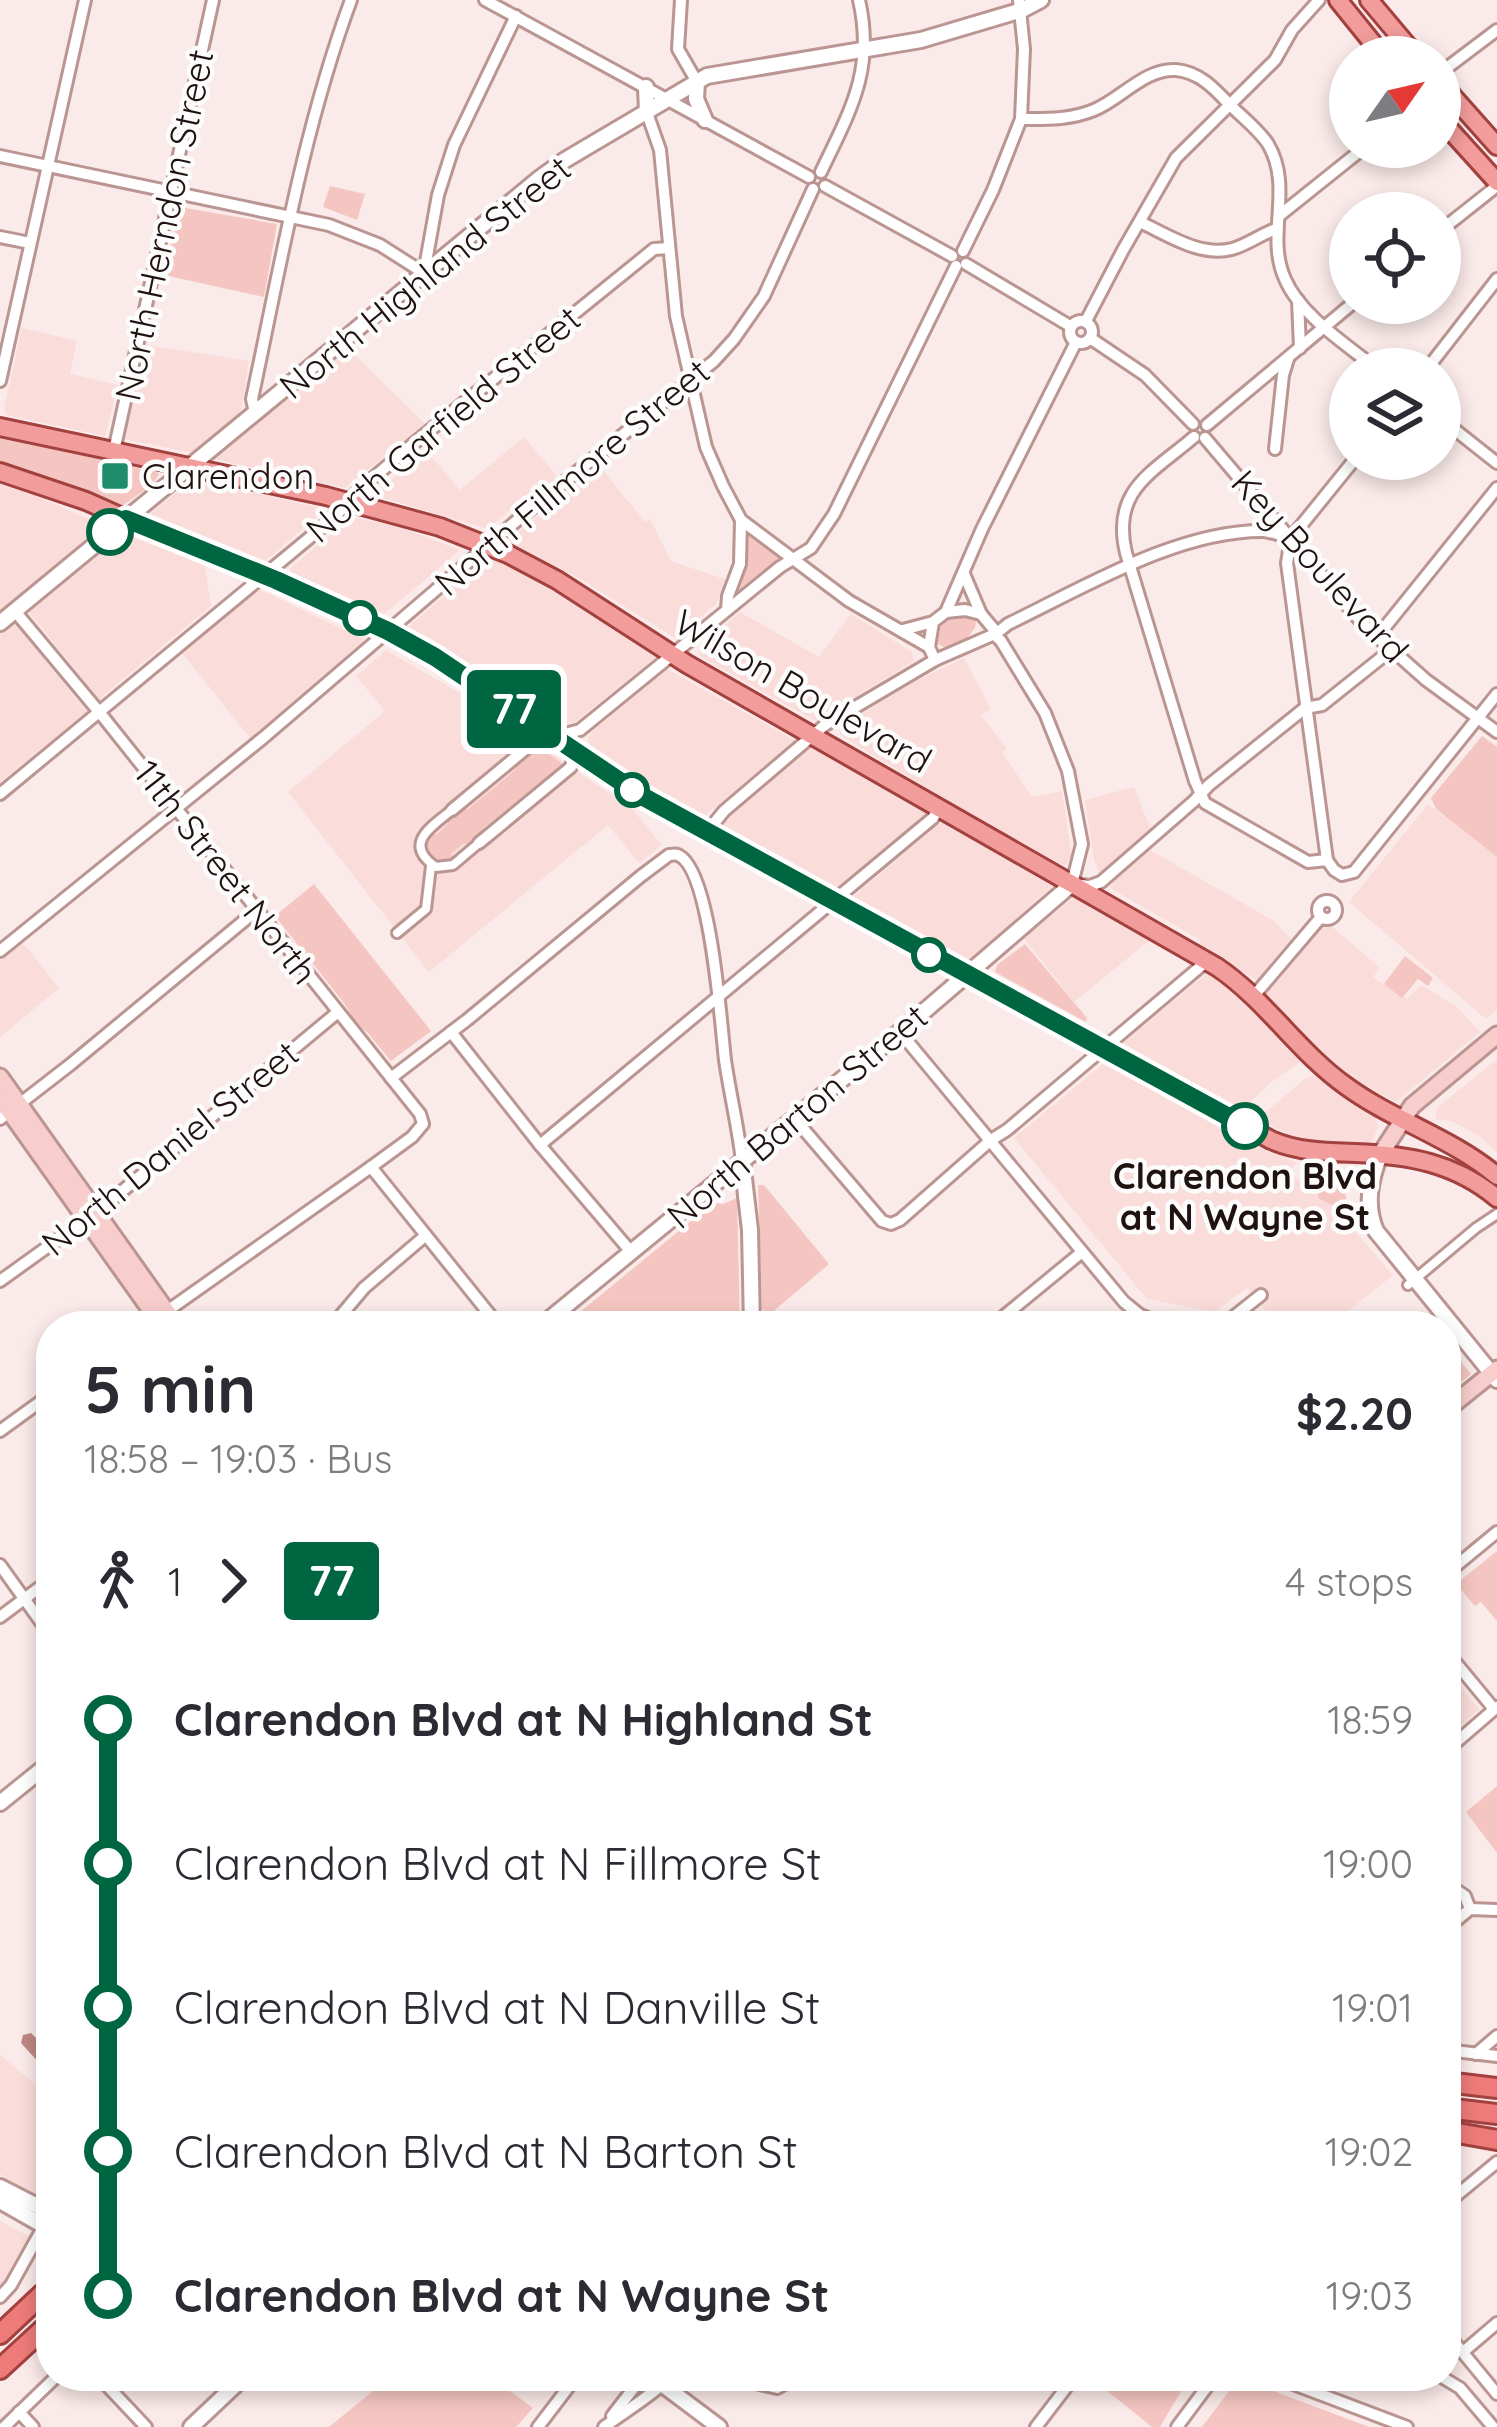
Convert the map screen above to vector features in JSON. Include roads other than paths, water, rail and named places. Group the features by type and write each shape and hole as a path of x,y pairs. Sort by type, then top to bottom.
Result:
{"highway":[{"path":"1461,2083 1497,2084"},
{"path":"1461,2110 1497,2114"},
{"path":"1461,2134 1496,2140"},
{"path":"0,2334 36,2300"},
{"path":"0,2369 36,2336"}],"main road":[{"path":"1338,0 1367,36"},
{"path":"1369,0 1399,36"},
{"path":"1461,106 1497,146"},
{"path":"1461,143 1497,184"},
{"name":"Wilson Boulevard","path":"0,427 348,502 488,545 557,580 672,655 1228,975 1333,1076 1497,1176"},
{"path":"0,472 86,501 388,631 466,676 632,790 1286,1146 1308,1152 1403,1156 1440,1164 1497,1198"},
{"path":"1380,1154 1412,1106 1497,1035"},
{"path":"0,1077 7,1108 91,1216 152,1311"},
{"path":"1461,1399 1495,1374"}],"street":[{"path":"0,381 85,0"},
{"name":"North Herndon Street","path":"114,451 213,0"},
{"path":"255,413 252,399 319,97 350,0"},
{"path":"485,0 959,259 1070,326"},
{"path":"681,0 678,50 697,82 696,99 705,120"},
{"path":"860,0 866,49"},
{"name":"North Highland Street","path":"0,623 565,160 697,82 724,73 921,40 1041,0"},
{"path":"1086,322 1176,158 1275,60 1292,30 1319,0"},
{"path":"580,730 571,767 453,865 431,866 420,842 452,810 534,742 580,730 780,567 811,548 833,514 1006,160 1021,119 1024,49 1020,5"},
{"path":"0,156 329,225 380,245 424,273 438,195 454,145 516,16"},
{"path":"1461,57 1497,30"},
{"name":"North Fillmore Street","path":"0,951 304,704 734,339 764,296 858,92 866,49"},
{"path":"1021,119 1059,119 1097,110 1148,76 1172,70 1209,83 1268,143 1282,186 1276,254 1286,284 1324,327 1350,348"},
{"path":"646,87 647,112 660,150 676,316 706,447 723,486 742,520 849,601 929,646"},
{"path":"1280,215 1339,168"},
{"path":"1461,214 1497,184"},
{"path":"1140,222 1210,250 1230,250 1276,229"},
{"path":"0,237 30,243"},
{"name":"North Garfield Street","path":"0,794 264,575 413,444 646,255 669,248"},
{"path":"1443,348 1497,279"},
{"path":"1298,300 1300,348"},
{"path":"1078,320 1086,322 1092,329 1090,338 1076,342 1070,326 1078,320"},
{"path":"1328,860 1308,862 1205,803 1123,542 1122,514 1130,494 1329,323"},
{"name":"Key Boulevard","path":"1090,338 1156,385 1377,638 1497,732"},
{"path":"903,630 933,622 946,612 1076,342"},
{"path":"1275,449 1288,359"},
{"path":"1461,435 1497,463"},
{"path":"1338,480 1291,538 1287,563 1328,860 1334,869 1342,875 1354,872 1497,694"},
{"path":"1377,638 1497,488"},
{"path":"727,610 740,564 742,520"},
{"path":"707,832 724,811 825,725 991,626 1008,624 1130,566 1214,537 1266,531 1291,538"},
{"path":"964,574 1045,713 1068,771 1082,844 1072,884"},
{"name":"11th Street North","path":"14,610 420,1114 422,1124 412,1137 371,1167"},
{"path":"946,612 965,610 991,626"},
{"path":"933,622 929,646 935,660"},
{"name":"North Barton Street","path":"560,1311 1072,884 1101,882 1305,708 1322,705 1391,650"},
{"path":"540,1145 934,818 939,808"},
{"path":"391,1078 641,876 669,855 679,856 691,871 703,909 720,995 750,1230 752,1311"},
{"path":"397,933 426,909 431,866"},
{"path":"7,1108 257,910"},
{"path":"1253,998 1321,917"},
{"path":"794,1118 882,1221 891,1224 1207,962"},
{"name":"North Daniel Street","path":"0,1281 91,1216 338,1012"},
{"path":"899,1031 1136,1311"},
{"path":"451,1032 632,1253"},
{"path":"1380,1154 1373,1171 1369,1212 1376,1231 1411,1282 1437,1311"},
{"path":"171,1311 371,1167 487,1311"},
{"path":"1411,1282 1497,1214"},
{"path":"345,1311 364,1288 425,1236"},
{"path":"1010,1311 1082,1252"},
{"path":"1241,1311 1261,1295"},
{"path":"1461,1337 1495,1374"},
{"path":"0,1430 36,1405"},
{"path":"1461,1562 1497,1532"},
{"path":"0,1564 36,1615"},
{"path":"0,1617 36,1590"},
{"path":"1461,1668 1496,1708 1461,1737"},
{"path":"0,1803 36,1774"},
{"path":"1461,1893 1470,1909"},
{"path":"1461,1916 1470,1909 1497,1910"},
{"path":"1476,2054 1497,2036"},
{"path":"1461,2052 1497,2056"},
{"path":"1496,2140 1497,2149"},
{"path":"1461,2192 1497,2162"},
{"path":"0,2188 36,2212"},
{"path":"0,2201 36,2215"},
{"path":"0,2297 36,2242"},
{"path":"1497,2324 1462,2352 1497,2394"},
{"path":"1461,2389 1493,2427"},
{"path":"4,2427 41,2391"},
{"path":"112,2391 146,2427"},
{"path":"191,2427 226,2391"},
{"path":"538,2427 566,2391"},
{"path":"604,2427 643,2391"},
{"path":"604,2427 649,2391"},
{"path":"673,2391 719,2427"},
{"path":"1036,2427 1064,2391"},
{"path":"1177,2427 1204,2391"},
{"path":"1312,2391 1407,2427"},
{"path":"19,2412 33,2427"}],"place":[{"name":"Clarendon","path":"115,476"},
{"name":"Clarendon Blvd at N Wayne St","path":"1245,1126"}]}
